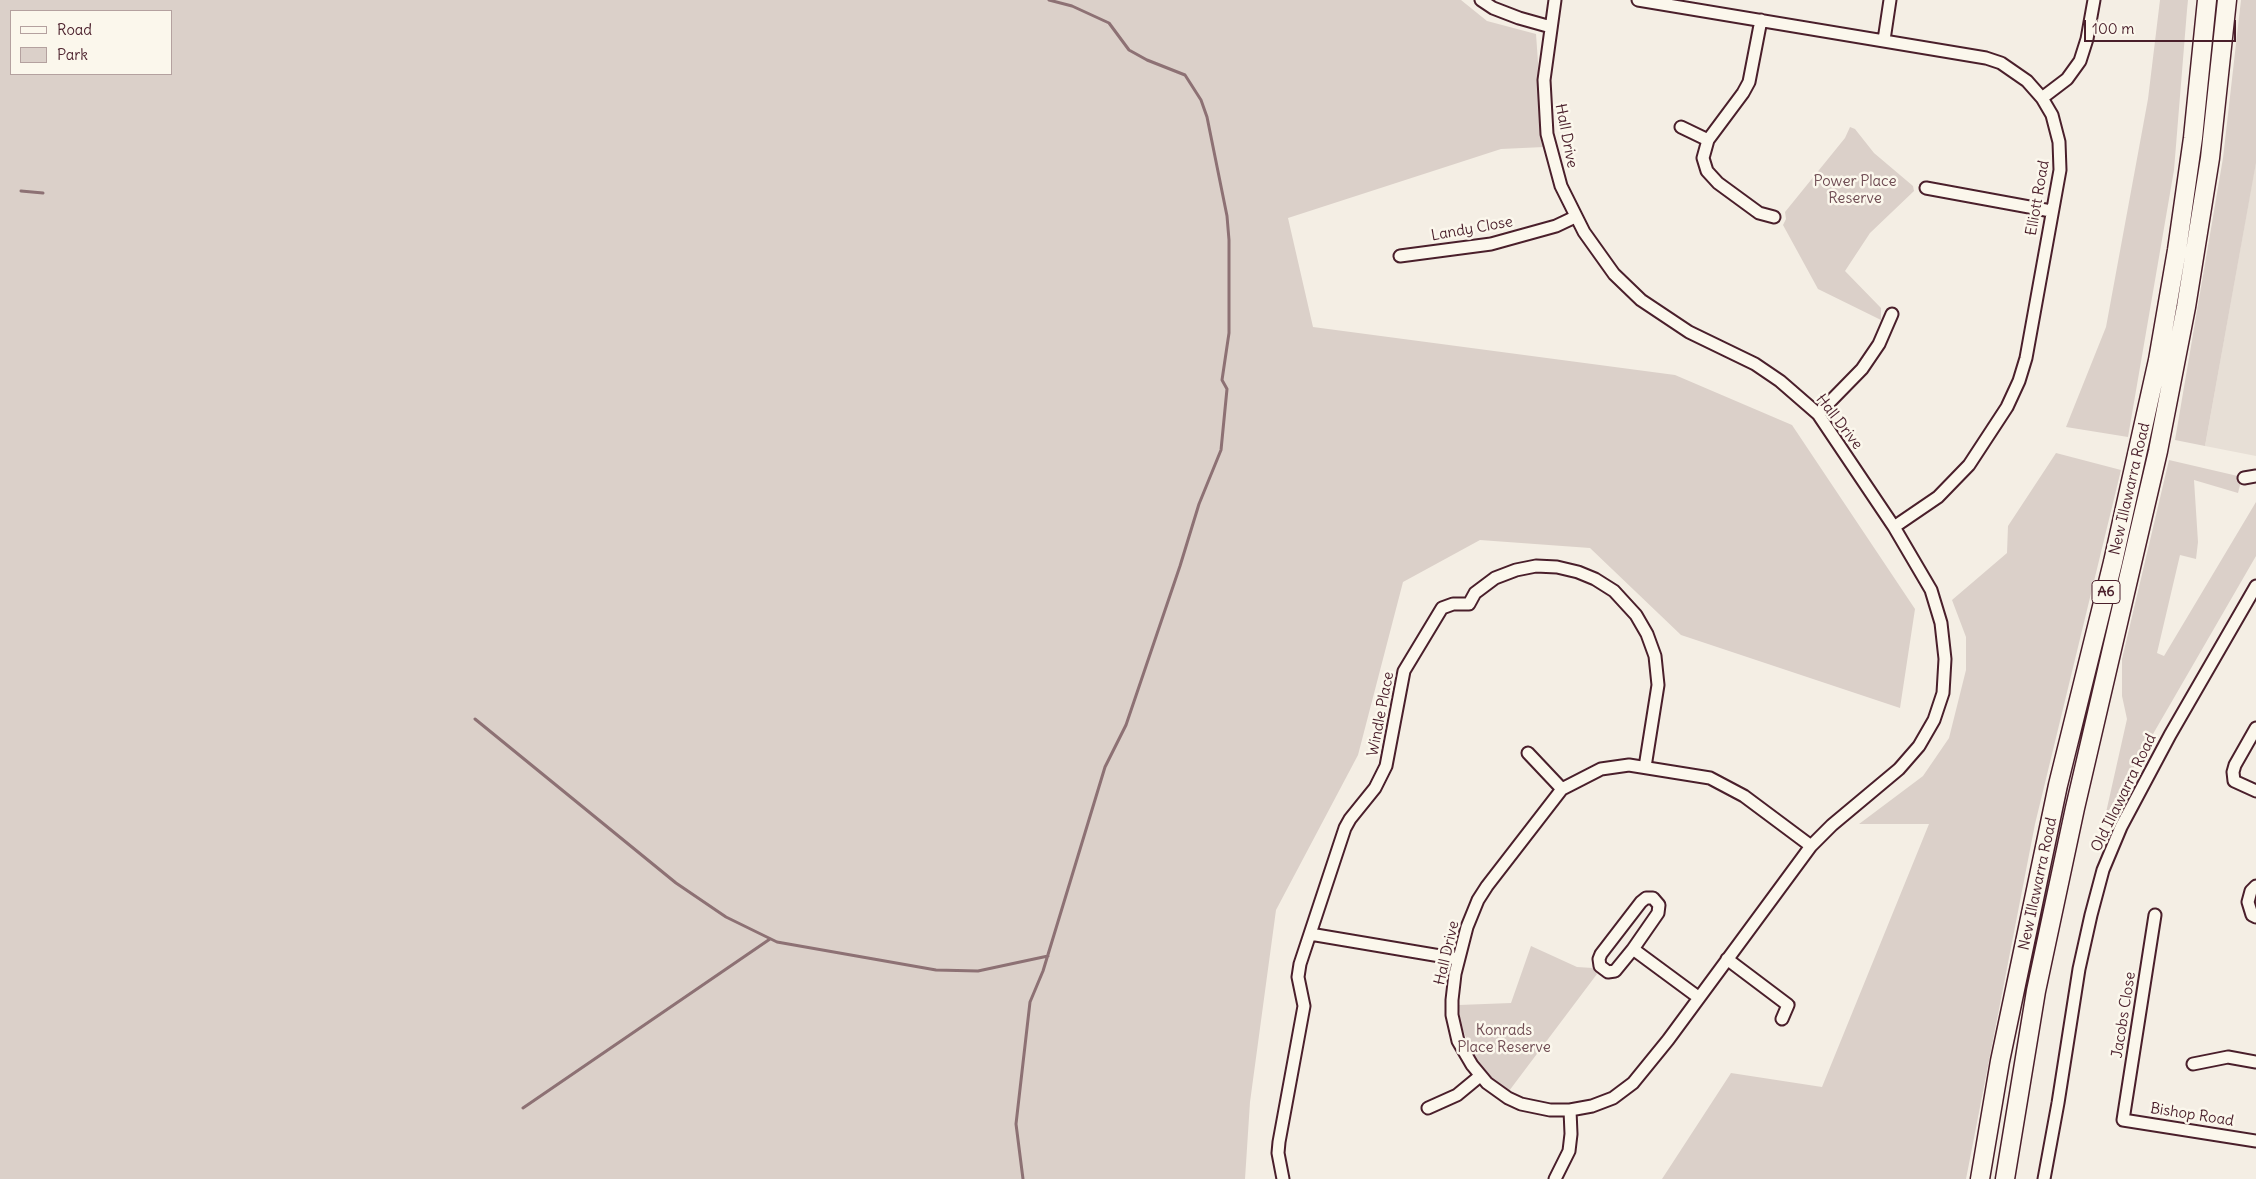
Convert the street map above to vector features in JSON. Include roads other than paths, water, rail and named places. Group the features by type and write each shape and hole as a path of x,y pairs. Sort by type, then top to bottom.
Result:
{"highway":[{"name":"New Illawarra Road","path":"1980,1179 2000,1061 2058,785 2113,562 2158,360 2177,250 2193,138 2207,0"},
{"name":"New Illawarra Road","path":"2005,1179 2036,991 2075,808 2160,444 2186,307 2210,158 2227,0"}],"street":[{"path":"1481,0 1493,8 1519,18 1551,26"},
{"name":"Hall Drive","path":"1555,0 1544,80 1547,134 1561,186 1575,216 1593,247 1614,274 1641,300 1689,332 1755,364 1780,381 1818,414 1894,527 1931,590 1941,623 1946,659 1943,693 1934,720 1919,746 1899,769 1832,824 1810,846 1668,1040 1633,1083 1602,1102 1570,1110 1550,1110 1521,1104 1496,1091 1480,1076 1465,1054 1455,1028 1452,994 1458,959 1467,927 1478,900 1562,789 1600,769 1629,765 1710,778 1744,796 1810,846"},
{"name":"Elliott Road","path":"1638,0 1687,4 1761,20 1986,58 2015,71 2042,98 2056,128 2060,170 2051,211 2026,358 2007,407 1975,456 1959,476 1938,497 1894,527"},
{"path":"1884,40 1890,0"},
{"path":"2042,98 2067,79 2080,61 2087,39 2094,0"},
{"path":"1761,20 1749,82 1708,140 1704,148 1703,158 1707,171 1712,177 1759,213 1774,217"},
{"path":"1681,127 1708,140"},
{"path":"1926,188 2051,211"},
{"name":"Landy Close","path":"1400,256 1491,244 1556,226 1575,216"},
{"path":"1818,414 1852,381 1867,363 1879,344 1892,314"},
{"path":"2244,478 2256,476"},
{"name":"Windle Place","path":"1283,1179 1278,1153 1279,1142 1304,1006 1298,971 1345,828 1375,788 1386,766 1404,671 1442,608 1453,604 1468,604 1475,592 1495,578 1516,570 1536,566 1557,567 1578,572 1604,584 1622,598 1648,634 1657,666 1656,696 1645,767"},
{"name":"Old Illawarra Road","path":"2044,1179 2080,969 2091,915 2103,870 2121,827 2170,735 2256,586"},
{"path":"2256,728 2234,765 2233,772 2234,781 2256,791"},
{"path":"1528,753 1562,789"},
{"path":"2256,886 2251,891 2248,902 2252,915 2256,917"},
{"path":"1646,898 1653,898 1659,905 1658,913 1633,949 1615,971 1608,972 1600,966 1599,959 1601,954 1641,902 1646,898"},
{"name":"Jacobs Close","path":"2123,1120 2155,915"},
{"path":"1310,934 1458,959"},
{"path":"1633,949 1698,997"},
{"path":"1727,959 1788,1005 1782,1019"},
{"path":"2193,1064 2228,1057 2256,1062"},
{"path":"1428,1108 1457,1095 1480,1076"},
{"path":"1555,1179 1569,1150 1571,1134 1570,1110"},
{"name":"Bishop Road","path":"2123,1120 2256,1141"}],"waterway":[{"path":"1023,1179 1016,1124 1030,1002 1043,971 1105,767 1126,725 1199,504 1221,450 1227,389 1222,380 1229,333 1229,240 1227,216 1207,117 1201,100 1185,75 1147,60 1129,50 1109,23 1072,6 1049,0"},
{"path":"21,191 43,193"},
{"path":"475,719 676,883 726,917 777,942 936,970 978,971 1048,956"},
{"path":"523,1108 770,939"}],"park label":[{"name":"Power Place Reserve","path":"1855,190"},
{"name":"Konrads Place Reserve","path":"1504,1040"}]}
